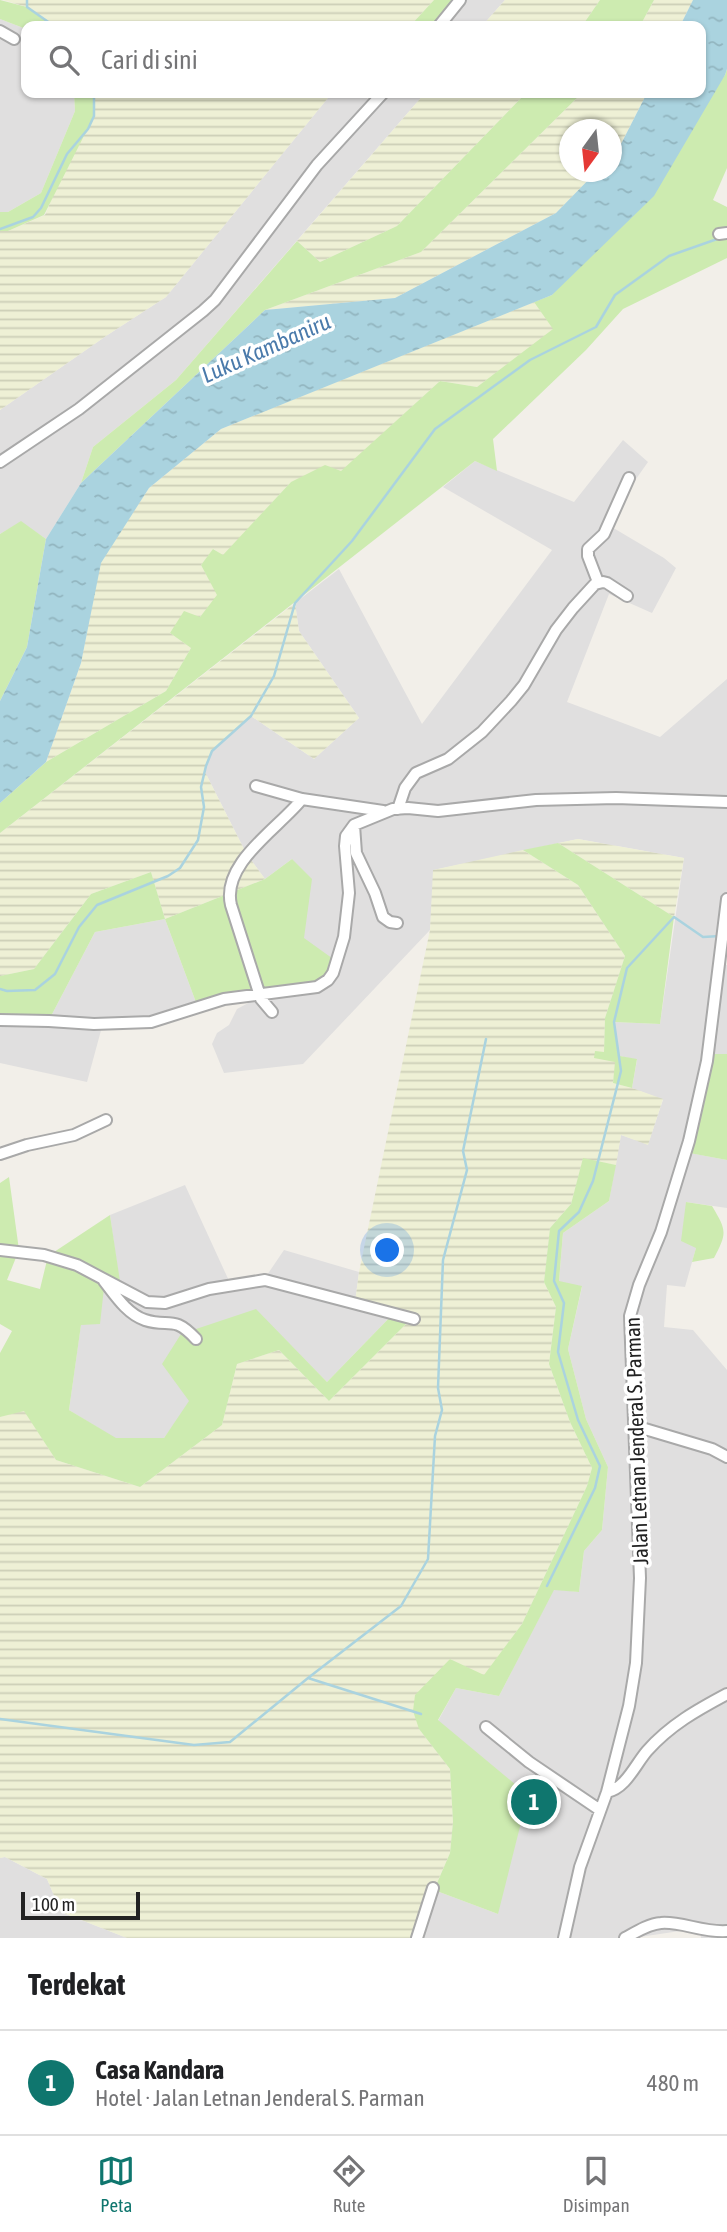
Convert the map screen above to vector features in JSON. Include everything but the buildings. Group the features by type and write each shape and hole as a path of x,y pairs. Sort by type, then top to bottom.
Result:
{"street":[{"path":"443,21 460,0"},
{"path":"0,31 14,39"},
{"path":"0,462 79,409 203,312 215,300 317,165 378,98"},
{"path":"598,582 588,550 607,530 629,478"},
{"path":"598,582 607,583 627,596"},
{"path":"398,809 405,788 416,773 448,759 482,732 511,701 524,685 556,629 598,582"},
{"path":"256,786 302,799 385,812"},
{"path":"0,1020 94,1024 151,1022 206,1003 259,993 317,987 328,981 333,973 347,918 349,893 346,836 354,825 385,812 398,809 438,811 536,800 617,798 727,802"},
{"path":"272,1012 259,993 231,905 230,885 243,861 292,813 302,799"},
{"path":"354,825 356,853 383,917 397,923"},
{"name":"Jalan Letnan Jenderal S. Parman","path":"565,1938 580,1867 607,1792 629,1706 636,1663 640,1578 630,1316 639,1285 661,1232 689,1141 707,1061 723,965 720,946 727,899"},
{"path":"0,1154 74,1135 106,1121"},
{"path":"0,1250 21,1251 77,1265 147,1302 157,1304 209,1289 265,1280 414,1319"},
{"path":"103,1279 116,1297 138,1317 148,1321 178,1324 196,1339"},
{"path":"635,1426 712,1448 727,1457"},
{"path":"607,1792 614,1791 621,1785 639,1759 678,1722 727,1694"},
{"path":"486,1727 529,1762 600,1810"},
{"path":"418,1938 433,1888"},
{"path":"625,1938 639,1930 662,1923 706,1931 727,1931"}],"shaded area":[{"path":"461,0 505,0 486,21 442,21"},
{"path":"0,19 21,27 21,98 74,98 75,111 41,193 8,212 0,212"},
{"path":"328,98 366,98 371,101 374,98 421,98 176,380 93,447 81,483 46,539 21,522 0,534 0,410 166,297"},
{"path":"623,440 648,462 605,523 676,568 652,613 609,594 567,702 660,737 727,679 727,891 721,922 718,963 727,965 727,1054 706,1054 685,1152 727,1160 727,1208 686,1202 696,1248 685,1287 667,1285 664,1327 693,1330 727,1370 727,1938 701,1938 700,1928 633,1938 416,1938 434,1890 498,1914 438,1721 456,1688 499,1696 554,1589 579,1592 584,1551 602,1530 608,1467 586,1419 568,1349 582,1287 559,1282 563,1233 609,1201 621,1135 648,1144 663,1100 632,1088 637,1060 620,1056 614,1022 660,1024 684,858 578,839 434,870 430,930 303,1064 224,1073 212,1044 217,1033 229,1025 237,1009 254,1000 304,938 292,859 265,879 246,853 204,770 212,751 251,716 314,759 359,718 299,631 295,603 339,569 422,724 552,550 443,487 475,461 574,502"},
{"path":"165,919 197,1005 148,1020 103,1023 87,1082 0,1063 0,1017 49,1020 95,932"},
{"path":"185,1185 230,1283 265,1278 284,1250 359,1272 355,1302 394,1313 327,1382 256,1310 164,1438 116,1439 69,1410 81,1324 105,1279 120,1287 110,1215"},
{"path":"5,1857 47,1879 61,1912 127,1938 0,1938 0,1858"}],"green space":[{"path":"0,0 27,7 47,21 21,21 21,27 0,19"},
{"path":"3,0 434,0 415,21 47,21 27,7"},
{"path":"434,0 461,0 442,21 415,21"},
{"path":"505,0 600,0 585,21 486,21"},
{"path":"600,0 654,0 643,21 585,21"},
{"path":"654,0 693,0 682,21 643,21"},
{"path":"727,69 727,168 713,200 727,207 727,258 623,309 586,350 493,439 497,471 475,461 0,833 0,803 46,762 166,691 191,648 170,633 184,611 200,617 217,595 201,565 213,549 223,555 291,482 325,465 341,471 440,381 477,387 553,329 534,302 552,295"},
{"path":"74,98 94,98 94,116 44,215 8,231 0,231 0,212 8,212 41,193 75,111"},
{"path":"94,98 328,98 166,297 0,410 0,231 8,231 45,215"},
{"path":"421,98 521,98 397,226 320,262 297,241"},
{"path":"521,98 577,98 421,252 265,310 81,483 93,447 176,380 297,241 320,262 397,226"},
{"path":"577,98 644,98 622,142 622,119 559,119 559,182 586,182 556,213 395,298 265,310 421,252"},
{"path":"534,302 554,329 477,387 440,381 341,472 291,482 223,556 214,549 201,565 218,595 200,617 170,633 191,648 166,691 46,762 81,663 100,563 149,488 221,429"},
{"path":"21,521 46,539 27,647 0,701 0,534"},
{"path":"295,603 299,631 359,718 314,759 251,716 212,751 204,770 246,853 265,879 165,919 151,872 91,894 34,969 0,976 0,833"},
{"path":"578,839 684,858 674,917 558,843"},
{"path":"558,843 674,917 660,1024 614,1022 620,1056 637,1059 632,1088 613,1083 615,1062 594,1058 595,1051 604,1052 605,1018 625,956 578,885 523,850"},
{"path":"523,850 578,885 625,956 605,1018 604,1053 616,1062 613,1083 663,1099 648,1145 621,1135 616,1165 583,1159 571,1204 550,1228 544,1282 556,1307 549,1364 570,1422 592,1468 587,1486 522,1624 484,1676 450,1659 419,1729 450,1769 453,1822 450,1853 418,1926 416,1938 127,1938 61,1912 47,1879 5,1857 0,1858 0,1417 24,1410 56,1460 140,1487 222,1425 237,1364 279,1350 329,1401 412,1318 355,1302 430,930 433,870"},
{"path":"292,859 312,879 304,938 336,961 333,971 314,986 197,1005 165,919 265,879"},
{"path":"151,872 165,919 95,932 49,1020 0,1017 0,976 34,969 91,894"},
{"path":"706,1054 727,1054 727,1160 684,1152"},
{"path":"583,1158 616,1165 609,1201 563,1233 559,1281 582,1286 568,1349 586,1419 608,1467 602,1530 584,1551 579,1592 554,1590 499,1696 456,1688 438,1720 528,1795 498,1914 434,1890 450,1853 453,1822 450,1769 419,1729 413,1711 415,1695 450,1659 484,1675 522,1624 587,1486 592,1468 570,1422 549,1364 556,1307 544,1282 550,1228 571,1204"},
{"path":"9,1177 19,1250 7,1280 40,1289 48,1256 110,1215 121,1288 105,1279 100,1324 81,1325 69,1410 116,1438 164,1438 189,1401 162,1364 181,1334 256,1309 327,1382 394,1313 412,1318 329,1401 279,1350 237,1364 222,1425 140,1487 56,1460 24,1411 0,1417 0,1353 12,1331 0,1324 0,1183"},
{"path":"686,1202 712,1206 723,1227 723,1237 714,1258 692,1262 696,1248 681,1241"}],"water":[{"name":"Luku Kambaniru","path":"693,0 727,0 725,75 654,196 552,295 221,429 149,488 101,563 81,663 46,762 0,803 0,701 27,647 46,539 81,483 265,310 395,298 556,213 586,182 622,182 622,142 644,98 706,98 706,21 682,21"}],"waterway":[{"path":"27,0 27,7 47,21"},
{"path":"0,229 33,217 41,208 67,154 88,129 94,116 94,98"},
{"path":"0,989 35,990 55,974 79,927 97,905 168,876 180,868 198,840 204,807 201,787 212,751 251,716 274,676 295,603 352,541 435,429 530,360 596,327 615,295 669,256 720,238"},
{"path":"547,1586 595,1488 600,1466 578,1420 558,1352 564,1303 554,1281 559,1231 579,1212 593,1181 621,1071 614,1022 627,968 674,917 703,937 720,936"},
{"path":"0,1719 194,1745 230,1742 401,1606 428,1559 435,1436 442,1410 438,1388 443,1260 467,1170 463,1151 486,1039"},
{"path":"308,1678 421,1714"}],"place":[{"name":"Casa Kandara","path":"534,1802"}]}
